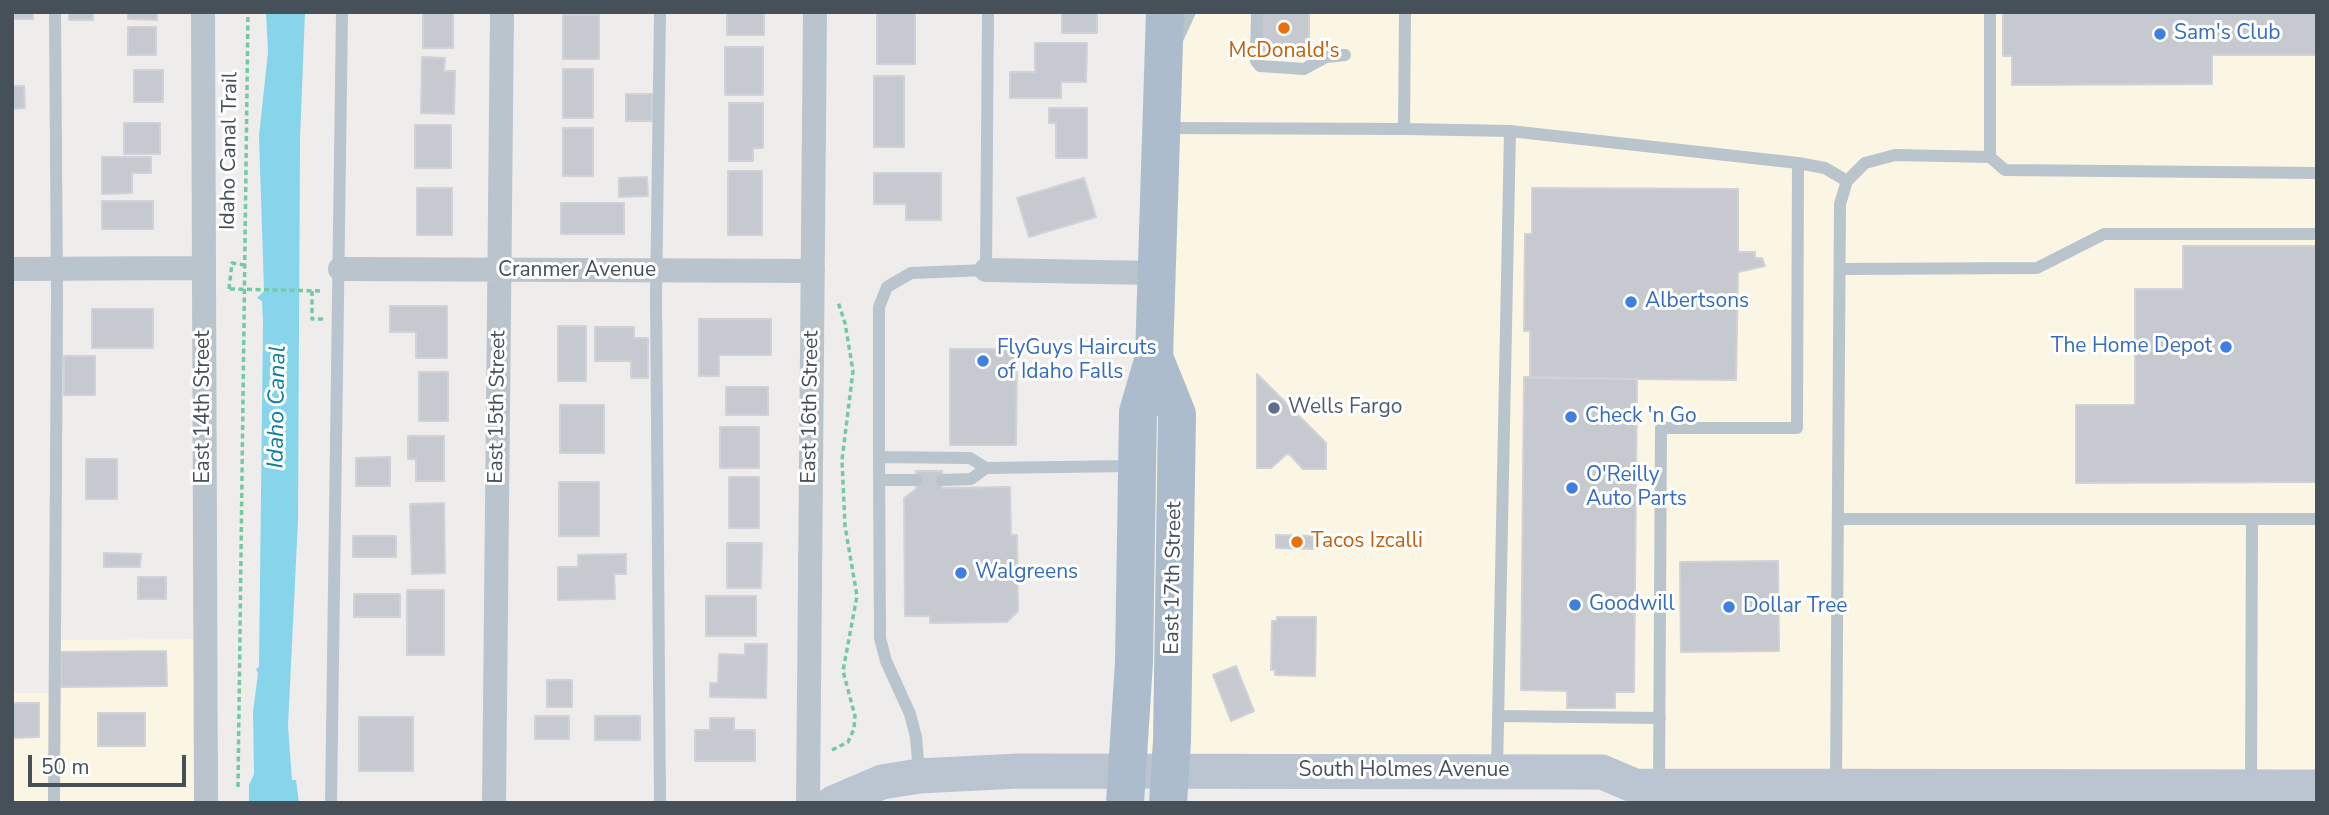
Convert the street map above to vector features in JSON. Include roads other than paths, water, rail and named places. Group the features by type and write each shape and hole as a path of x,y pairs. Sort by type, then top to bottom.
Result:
{"main road":[{"name":"East 17th Street","path":"1127,787 1134,662 1138,412 1154,357 1165,12"},
{"name":"East 17th Street","path":"1154,357 1177,414 1169,786"},
{"name":"South Holmes Avenue","path":"833,803 871,785 919,776 1018,771 1127,787 1497,771 1602,772 1647,786 2317,787"},
{"name":"South Holmes Avenue","path":"1601,803 1647,786"}],"street":[{"name":"East 14th Street","path":"203,12 206,803"},
{"name":"East 15th Street","path":"494,803 502,12"},
{"name":"East 16th Street","path":"808,803 815,12"},
{"path":"12,269 203,268"},
{"name":"Cranmer Avenue","path":"340,269 813,271"},
{"path":"986,270 1156,273"}],"lane":[{"path":"54,803 57,268 55,12"},
{"path":"331,803 342,12"},
{"path":"660,12 656,272 660,803"},
{"path":"919,776 916,737 910,714 886,661 880,638 880,307 887,286 911,272 986,270 988,12"},
{"path":"1165,66 1190,12"},
{"path":"1257,12 1256,61 1260,66 1304,69 1326,57 1345,55"},
{"path":"1404,129 1405,12"},
{"path":"1990,12 1990,157"},
{"path":"1163,128 1510,131 1798,163 1825,168 1847,181"},
{"path":"1497,771 1510,131"},
{"path":"1836,786 1840,204 1847,181 1864,163 1895,155 1990,157 2005,170 2317,173"},
{"path":"1647,786 1660,718 1661,428 1797,428 1798,163"},
{"path":"1840,269 2037,268 2104,234 2317,234"},
{"path":"880,457 970,458 986,468 1137,466"},
{"path":"942,480 971,479 986,468"},
{"path":"880,480 916,480"},
{"path":"1838,519 2317,519"},
{"path":"2251,787 2252,519"},
{"path":"1498,716 1660,718"}],"water":[{"name":"Idaho Canal","path":"266,12 305,12 300,139 298,520 288,726 292,780 296,780 299,803 249,803 249,785 254,774 253,712 258,673 256,669 259,667 263,322 262,301 257,298 264,291 259,136 268,52"}],"place":[{"name":"McDonald's","path":"1284,28"},
{"name":"Sam's Club","path":"2160,34"},
{"name":"Albertsons","path":"1631,302"},
{"name":"The Home Depot","path":"2226,347"},
{"name":"FlyGuys Haircuts of Idaho Falls","path":"983,361"},
{"name":"Wells Fargo","path":"1274,408"},
{"name":"Check 'n Go","path":"1571,417"},
{"name":"O'Reilly Auto Parts","path":"1572,488"},
{"name":"Tacos Izcalli","path":"1297,542"},
{"name":"Walgreens","path":"961,573"},
{"name":"Goodwill","path":"1575,605"},
{"name":"Dollar Tree","path":"1729,607"}]}
